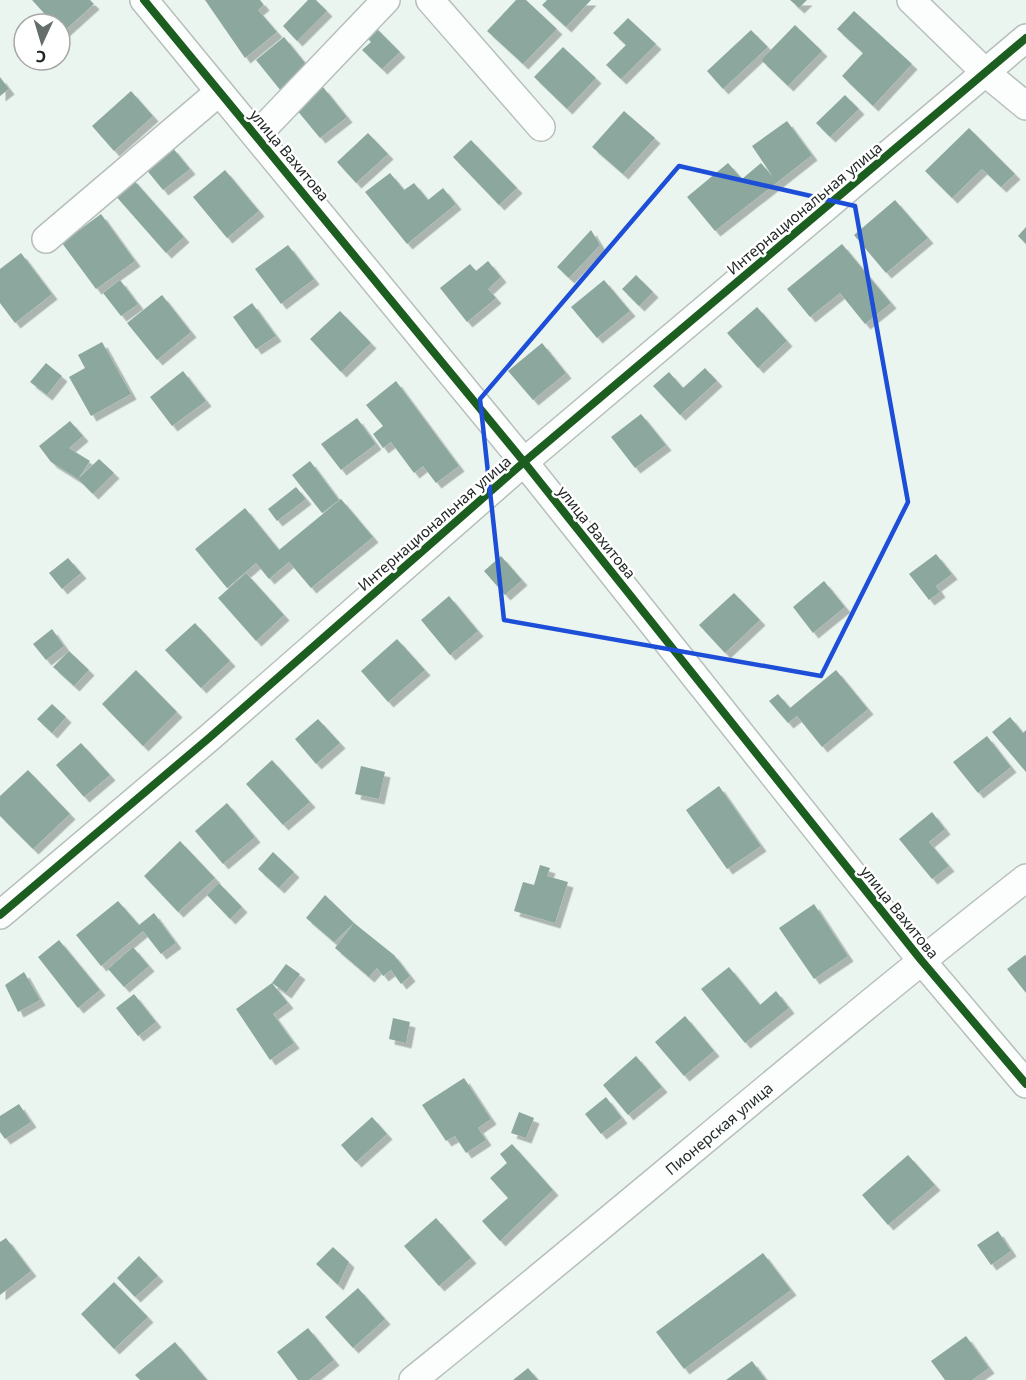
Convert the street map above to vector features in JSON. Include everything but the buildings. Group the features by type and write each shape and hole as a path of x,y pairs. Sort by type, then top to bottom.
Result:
{"street":[{"name":"улица Вахитова","path":"144,0 524,462 921,960 1026,1084"},
{"name":"улица Вахитова","path":"257,135 386,0"},
{"path":"430,0 541,127"},
{"path":"911,0 986,73 1026,106"},
{"name":"Интернациональная улица","path":"0,915 209,738 524,462 1026,38"},
{"path":"46,239 219,92"},
{"name":"Пионерская улица","path":"413,1380 541,1277 921,960 1026,878"}],"highlighted area":[{"path":"679,166 855,206 908,502 821,676 504,620 480,399"}],"cycle path":[{"path":"144,0 524,462 921,960 1026,1084"},
{"path":"0,915 209,738 524,462 1026,38"}]}
